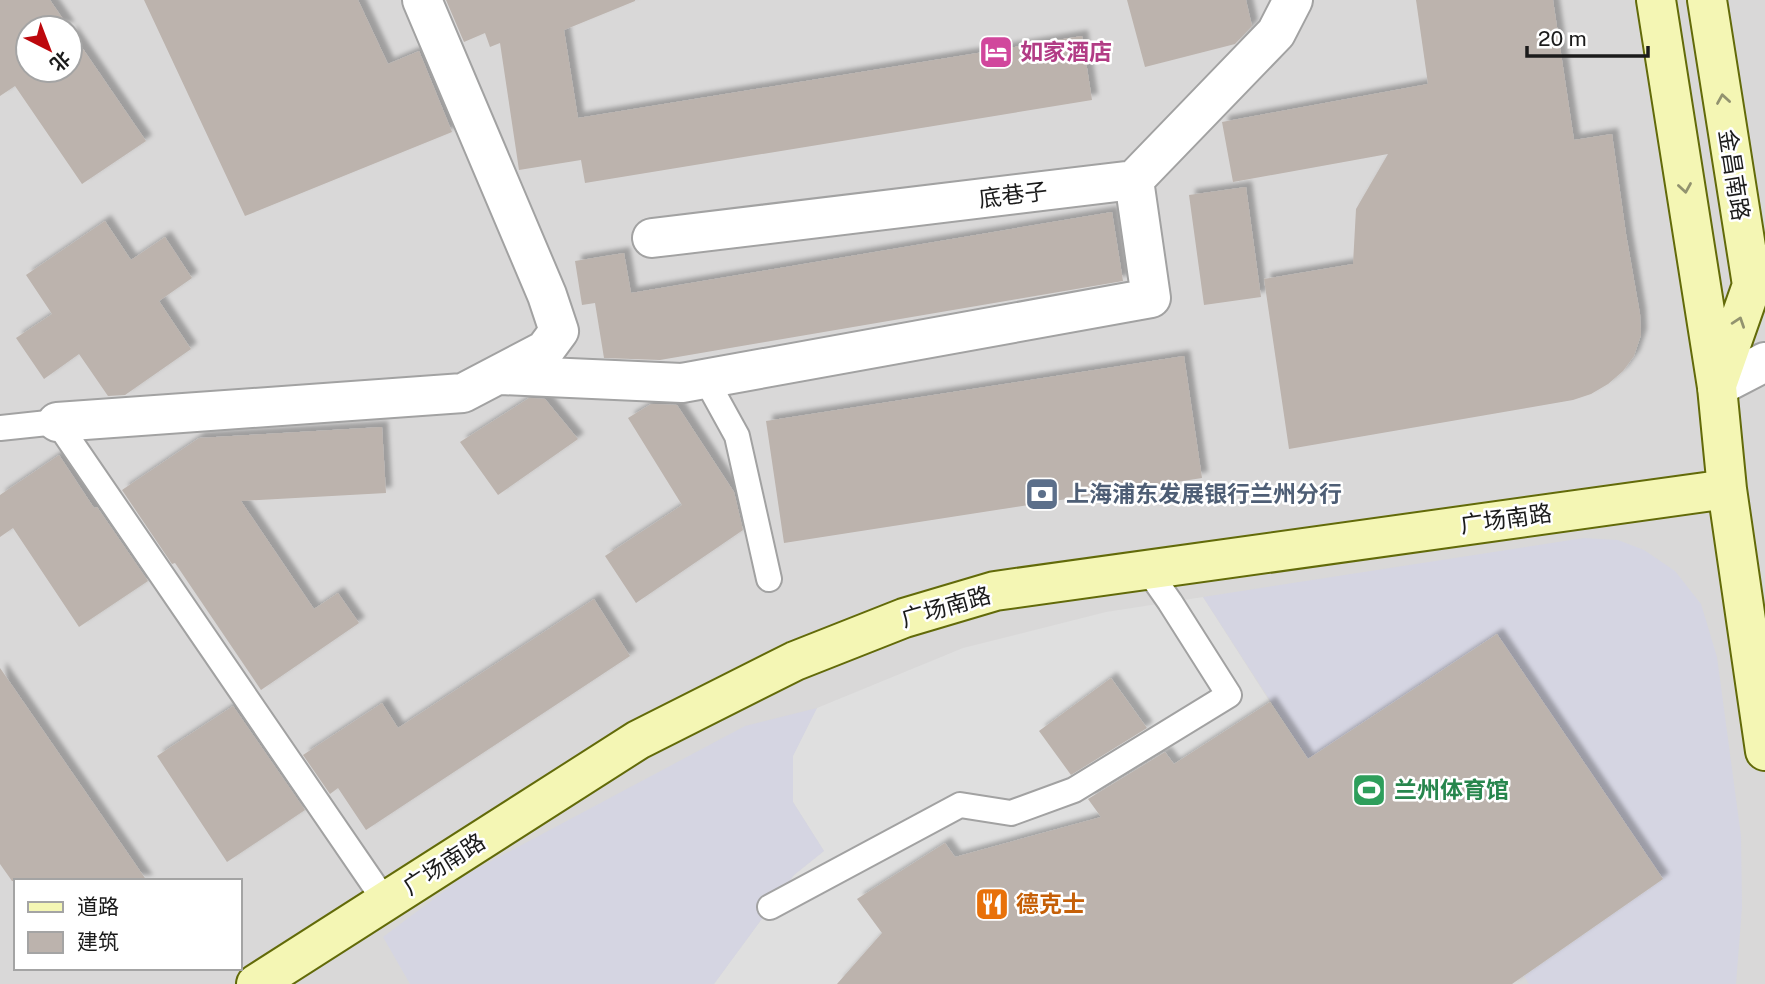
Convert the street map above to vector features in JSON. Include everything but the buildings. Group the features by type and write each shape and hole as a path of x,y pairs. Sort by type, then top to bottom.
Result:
{"street":[{"path":"57,422 463,393 545,350 559,331 547,295 422,0"},
{"path":"499,375 682,383 1151,298 1134,180 1276,33 1293,0"},
{"name":"金昌南路","path":"1656,0 1717,387 1727,489 1759,670 1765,751"},
{"name":"金昌南路","path":"1707,0 1752,285 1717,387"},
{"name":"底巷子","path":"652,238 1134,180"},
{"path":"1717,387 1765,362"},
{"name":"广场南路","path":"256,984 638,740 795,661 904,618 995,591 1727,489"}],"lane":[{"path":"705,378 737,436 769,579"},
{"path":"0,428 57,422 385,901"},
{"path":"770,907 960,805 1011,813 1074,790 1229,695 1147,569"}],"shaded area":[{"path":"0,0 1765,0 1765,984 0,984"},
{"path":"1584,538 1618,540 1644,550 1675,571 1701,604 1717,657 1741,836 1742,907 1736,984 1529,984 1524,976 1663,879 1497,634 1308,759 1203,597"},
{"path":"1203,597 1270,702 1089,820 955,857 945,843 857,899 882,933 837,984 714,984 794,875 824,851 793,802 793,756 817,708 963,648 1106,612"},
{"path":"817,708 793,756 793,802 824,851 794,875 714,984 410,984 383,937 467,874 745,726"}],"place":[{"name":"如家酒店","path":"996,52"},
{"name":"上海浦东发展银行兰州分行","path":"1042,494"},
{"name":"兰州体育馆","path":"1369,790"},
{"name":"德克士","path":"992,904"}]}
